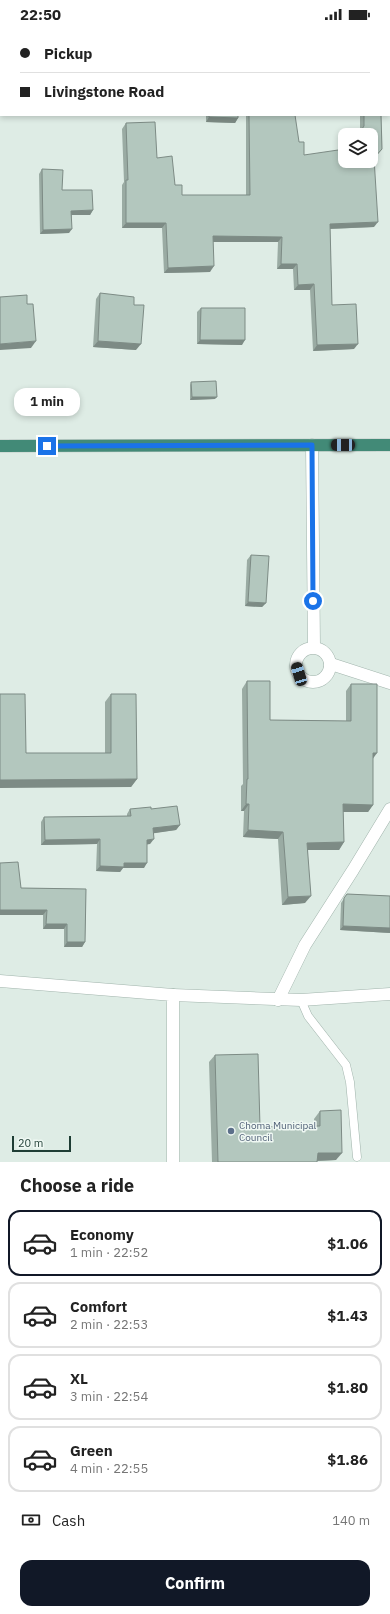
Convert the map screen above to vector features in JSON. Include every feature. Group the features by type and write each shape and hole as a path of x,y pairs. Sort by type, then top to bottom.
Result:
{"highway":[{"path":"0,446 390,445"}],"street":[{"path":"312,445 314,648"},
{"path":"314,648 326,652 331,664 330,673 324,680 314,682 305,680 299,674 296,665 298,656 304,650 314,648"},
{"path":"331,664 390,683"},
{"path":"278,1000 305,945 390,809"},
{"path":"0,981 173,995 278,1000 301,1000 390,994"},
{"path":"173,995 173,1162"}],"lane":[{"path":"301,1000 308,1016 346,1065 350,1082 357,1157"}],"building":[{"path":"238,116 238,118 209,117"},
{"path":"249,116 295,116 299,142 304,142 304,155 338,150 338,168 375,168 378,222 330,224 332,305 356,304 358,344 317,345 314,284 298,285 297,264 281,264 282,237 213,236 214,266 168,268 166,223 126,223 126,180 128,180 126,123 155,122 157,158 172,156 175,185 182,185 182,195 250,195"},
{"path":"364,116 381,116 382,149 378,154 378,128 363,128"},
{"path":"42,169 63,170 62,190 92,190 93,210 71,211 72,229 43,230"},
{"path":"100,293 134,297 134,305 144,305 141,344 98,341"},
{"path":"27,295 27,304 33,304 36,341 0,344 0,297"},
{"path":"201,308 245,308 245,340 200,340"},
{"path":"216,381 217,397 192,397 191,382"},
{"path":"251,555 269,556 266,603 248,602"},
{"path":"247,681 270,681 270,720 351,721 351,684 377,684 377,753 373,753 373,805 343,804 344,842 307,843 311,896 288,897 283,832 248,830 249,804 246,804 248,779"},
{"path":"0,694 25,694 26,753 111,753 111,694 136,694 137,779 0,780"},
{"path":"177,806 180,825 153,828 154,839 147,840 147,863 124,863 124,867 100,866 100,839 45,840 44,817 131,816 130,809 151,807 151,809"},
{"path":"18,862 21,888 86,889 85,942 67,942 67,924 46,924 47,910 0,910 0,863"},
{"path":"347,894 390,896 390,928 343,926 344,898"},
{"path":"258,1054 260,1127 320,1126 320,1111 341,1110 342,1153 318,1153 317,1162 218,1162 215,1055"}],"place":[{"name":"Choma Municipal Council","path":"231,1131"}],"route":[{"path":"47,446 312,445 313,601"}]}
